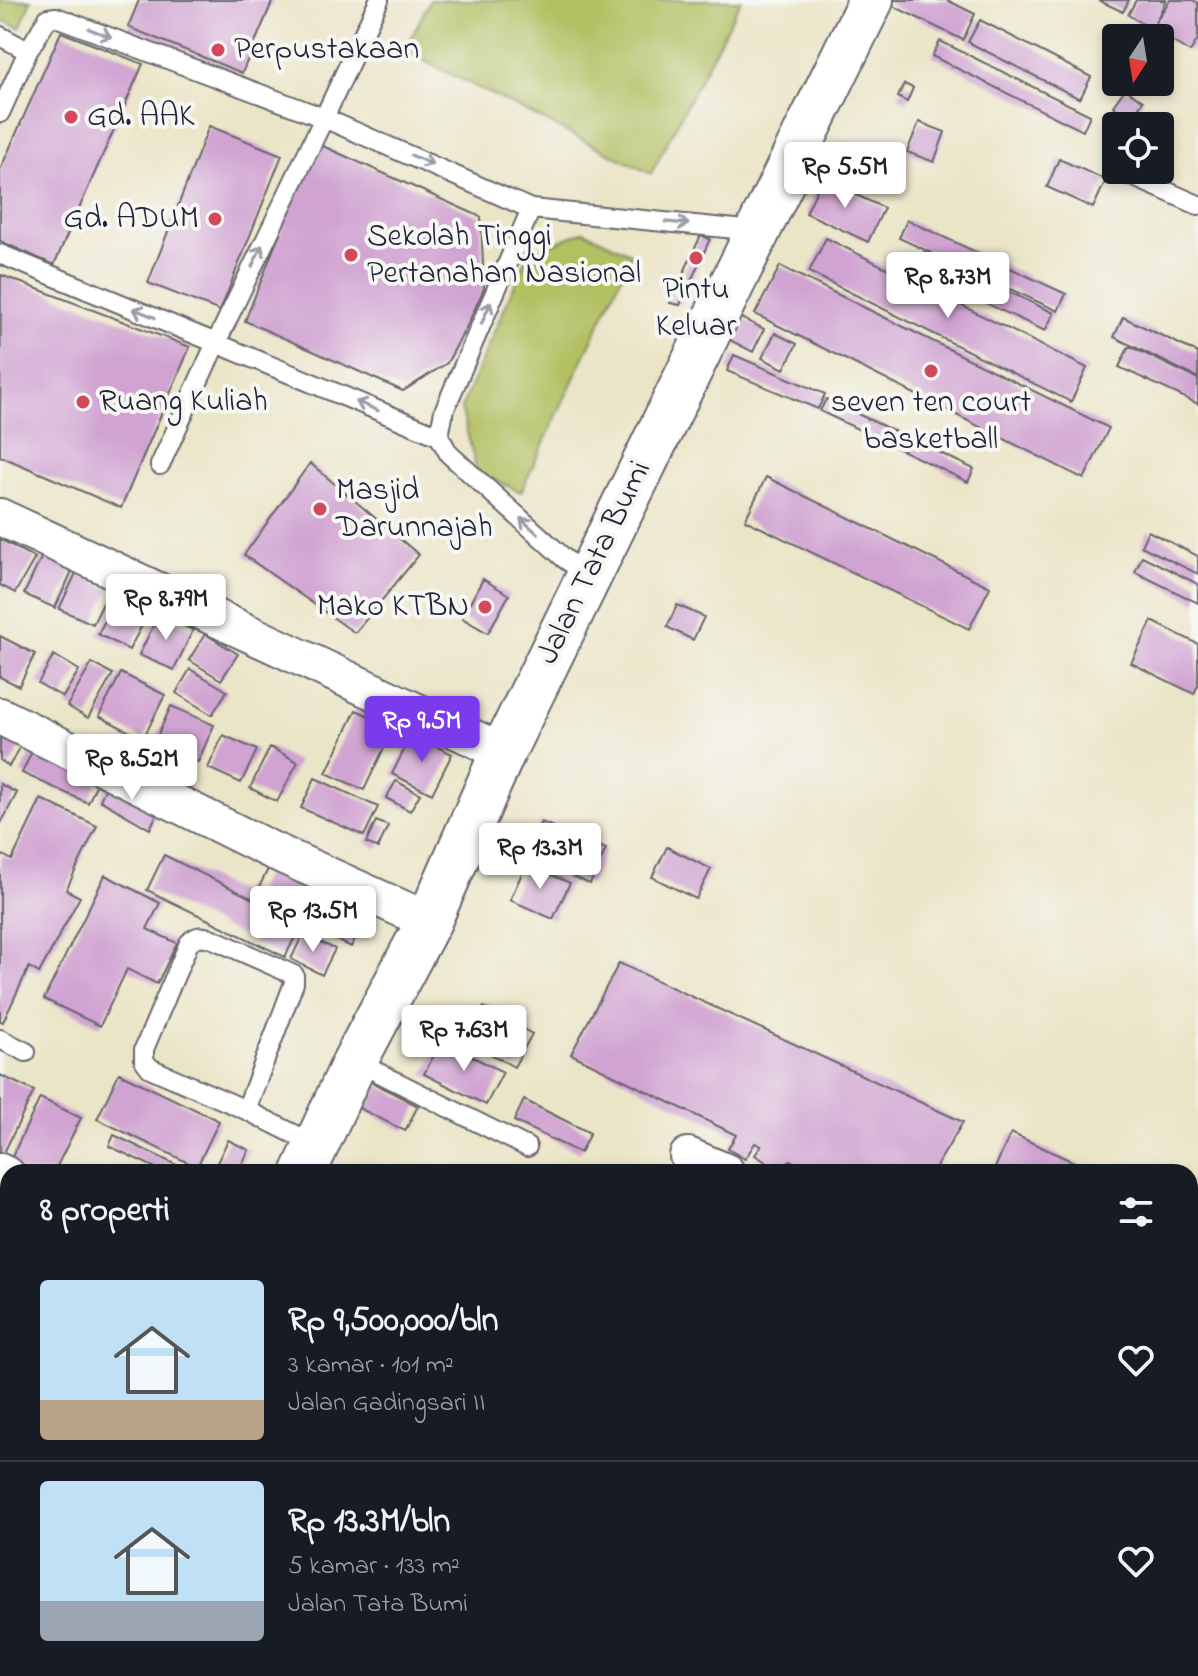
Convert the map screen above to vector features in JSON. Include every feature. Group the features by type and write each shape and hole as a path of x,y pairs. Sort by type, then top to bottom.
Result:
{"street":[{"name":"Jalan Tata Bumi","path":"310,1158 355,1061 429,921 503,752 871,0"},
{"path":"0,517 503,752"},
{"path":"0,716 269,849 429,921"},
{"path":"688,1156 707,1164"}],"lane":[{"path":"160,465 379,0"},
{"path":"0,113 28,51 48,18 56,17 324,118 531,209 757,232"},
{"path":"0,36 28,51"},
{"path":"1150,184 1198,205"},
{"path":"439,436 444,411 531,209"},
{"path":"0,254 439,436 449,454 565,559 589,576"},
{"path":"246,1110 294,983 294,975 203,935 189,943 144,1049 144,1060 150,1068 246,1110 310,1158"},
{"path":"0,1039 26,1052"},
{"path":"355,1061 527,1147"}],"green space":[{"path":"0,0 31,0 20,28 0,19"},
{"path":"430,0 741,0 651,174 404,51"},
{"path":"584,231 632,254 521,492 477,472 461,408 528,254"}],"building":[{"name":"Perpustakaan","path":"139,0 273,0 242,73 128,27"},
{"path":"891,0 947,0 975,14 963,40 889,4"},
{"path":"1098,0 1129,0 1123,12"},
{"path":"1136,0 1166,0 1155,23 1170,0 1193,0 1198,3 1198,39 1190,52 1174,42 1174,24 1143,24 1128,15"},
{"path":"980,20 1091,77 1080,99 968,42"},
{"name":"Gd. AAK","path":"61,32 143,64 54,265 0,241 0,170"},
{"path":"940,41 1090,115 1083,131 932,56"},
{"path":"904,84 913,88 907,102 898,97"},
{"path":"1120,96 1136,96 1143,101 1136,112 1121,112 1113,106"},
{"path":"919,122 945,132 934,162 907,152"},
{"name":"Gd. ADUM","path":"209,126 282,155 220,311 148,283"},
{"path":"316,143 481,217 484,288 468,324 447,363 403,391 245,321"},
{"path":"1059,159 1102,178 1104,184 1093,208 1047,187"},
{"path":"822,179 884,208 868,242 806,213"},
{"path":"907,220 1066,294 1058,311 899,238"},
{"name":"Pintu Keluar","path":"701,235 710,239 680,305 670,303"},
{"path":"826,238 1087,368 1071,402 809,272"},
{"path":"924,252 1054,313 1045,331 916,270"},
{"name":"seven ten court basketball","path":"780,266 1109,428 1084,479 755,314"},
{"name":"Ruang Kuliah","path":"1,275 190,347 121,508 0,456"},
{"path":"739,317 764,329 753,352 728,339"},
{"path":"1123,317 1198,353 1198,378 1114,337"},
{"path":"775,333 797,344 784,369 762,358"},
{"path":"1129,346 1198,379 1198,404 1119,367"},
{"path":"734,355 825,394 818,409 727,371"},
{"path":"826,399 974,469 968,482 820,411"},
{"name":"Masjid Darunnajah","path":"310,463 419,555 355,633 244,555"},
{"path":"766,477 990,587 969,629 745,520"},
{"path":"1148,531 1198,556 1198,574 1141,546"},
{"path":"0,539 35,558 15,593 0,585"},
{"path":"43,554 73,569 55,608 24,594"},
{"path":"1142,556 1198,584 1198,603 1135,572"},
{"path":"76,573 110,589 93,624 59,609"},
{"name":"Mako KTBN","path":"483,579 509,595 488,633 462,618"},
{"path":"117,597 148,614 129,650 98,634"},
{"path":"677,605 704,617 693,640 667,627"},
{"path":"159,614 193,630 174,670 139,655"},
{"path":"1152,621 1198,644 1198,685 1194,694 1131,663"},
{"path":"205,634 238,654 221,680 189,660"},
{"path":"0,636 35,654 19,686 0,677"},
{"path":"54,655 79,670 63,697 38,683"},
{"path":"92,663 113,674 88,718 67,706"},
{"path":"190,669 227,691 212,715 176,693"},
{"path":"121,673 165,695 143,739 99,716"},
{"path":"171,706 214,725 198,762 154,743"},
{"path":"356,710 394,727 364,790 326,773"},
{"path":"0,721 28,735 9,766 0,760"},
{"path":"412,734 452,754 432,794 392,774"},
{"path":"223,735 257,750 241,783 208,768"},
{"path":"38,738 104,768 88,803 22,773"},
{"path":"270,747 298,762 277,802 250,788"},
{"path":"111,776 163,800 150,829 100,800"},
{"path":"315,778 378,807 364,836 301,808"},
{"path":"396,781 420,794 410,811 386,798"},
{"path":"0,784 17,793 0,825"},
{"path":"41,799 97,826 66,890 80,897 39,973 29,967 3,1022 0,1021 0,860 3,855 12,860"},
{"path":"376,821 388,826 378,848 366,843"},
{"path":"541,822 606,849 590,884 526,856"},
{"path":"667,847 711,869 696,899 652,877"},
{"path":"164,855 302,923 285,957 147,890"},
{"path":"274,857 319,881 302,914 257,891"},
{"path":"526,864 570,883 553,919 510,900"},
{"path":"105,875 160,903 147,929 177,943 157,984 127,969 100,1026 44,999"},
{"path":"322,893 367,914 351,947 306,925"},
{"path":"303,934 335,949 322,975 291,959"},
{"path":"619,963 963,1122 938,1164 795,1164 790,1160 787,1164 769,1164 755,1155 761,1146 755,1143 745,1159 728,1149 736,1135 571,1054"},
{"path":"484,1007 532,1034 514,1067 466,1040"},
{"path":"441,1041 503,1072 486,1105 424,1074"},
{"path":"119,1073 219,1121 198,1164 191,1164 97,1119"},
{"path":"0,1075 34,1091 0,1161"},
{"path":"368,1080 418,1106 405,1131 355,1106"},
{"path":"40,1098 81,1118 58,1164 9,1163"},
{"path":"524,1100 590,1133 580,1153 514,1121"},
{"path":"1011,1133 1078,1164 997,1164"},
{"path":"114,1135 174,1164 147,1164 109,1146"},
{"path":"228,1140 249,1150 242,1164 216,1164"}],"place":[{"name":"Perpustakaan","path":"218,50"},
{"name":"Gd. AAK","path":"71,117"},
{"name":"Gd. ADUM","path":"215,219"},
{"name":"Sekolah Tinggi Pertanahan Nasional","path":"351,255"},
{"name":"Pintu Keluar","path":"696,258"},
{"name":"seven ten court basketball","path":"931,371"},
{"name":"Ruang Kuliah","path":"83,402"},
{"name":"Masjid Darunnajah","path":"320,509"},
{"name":"Mako KTBN","path":"485,607"}]}
